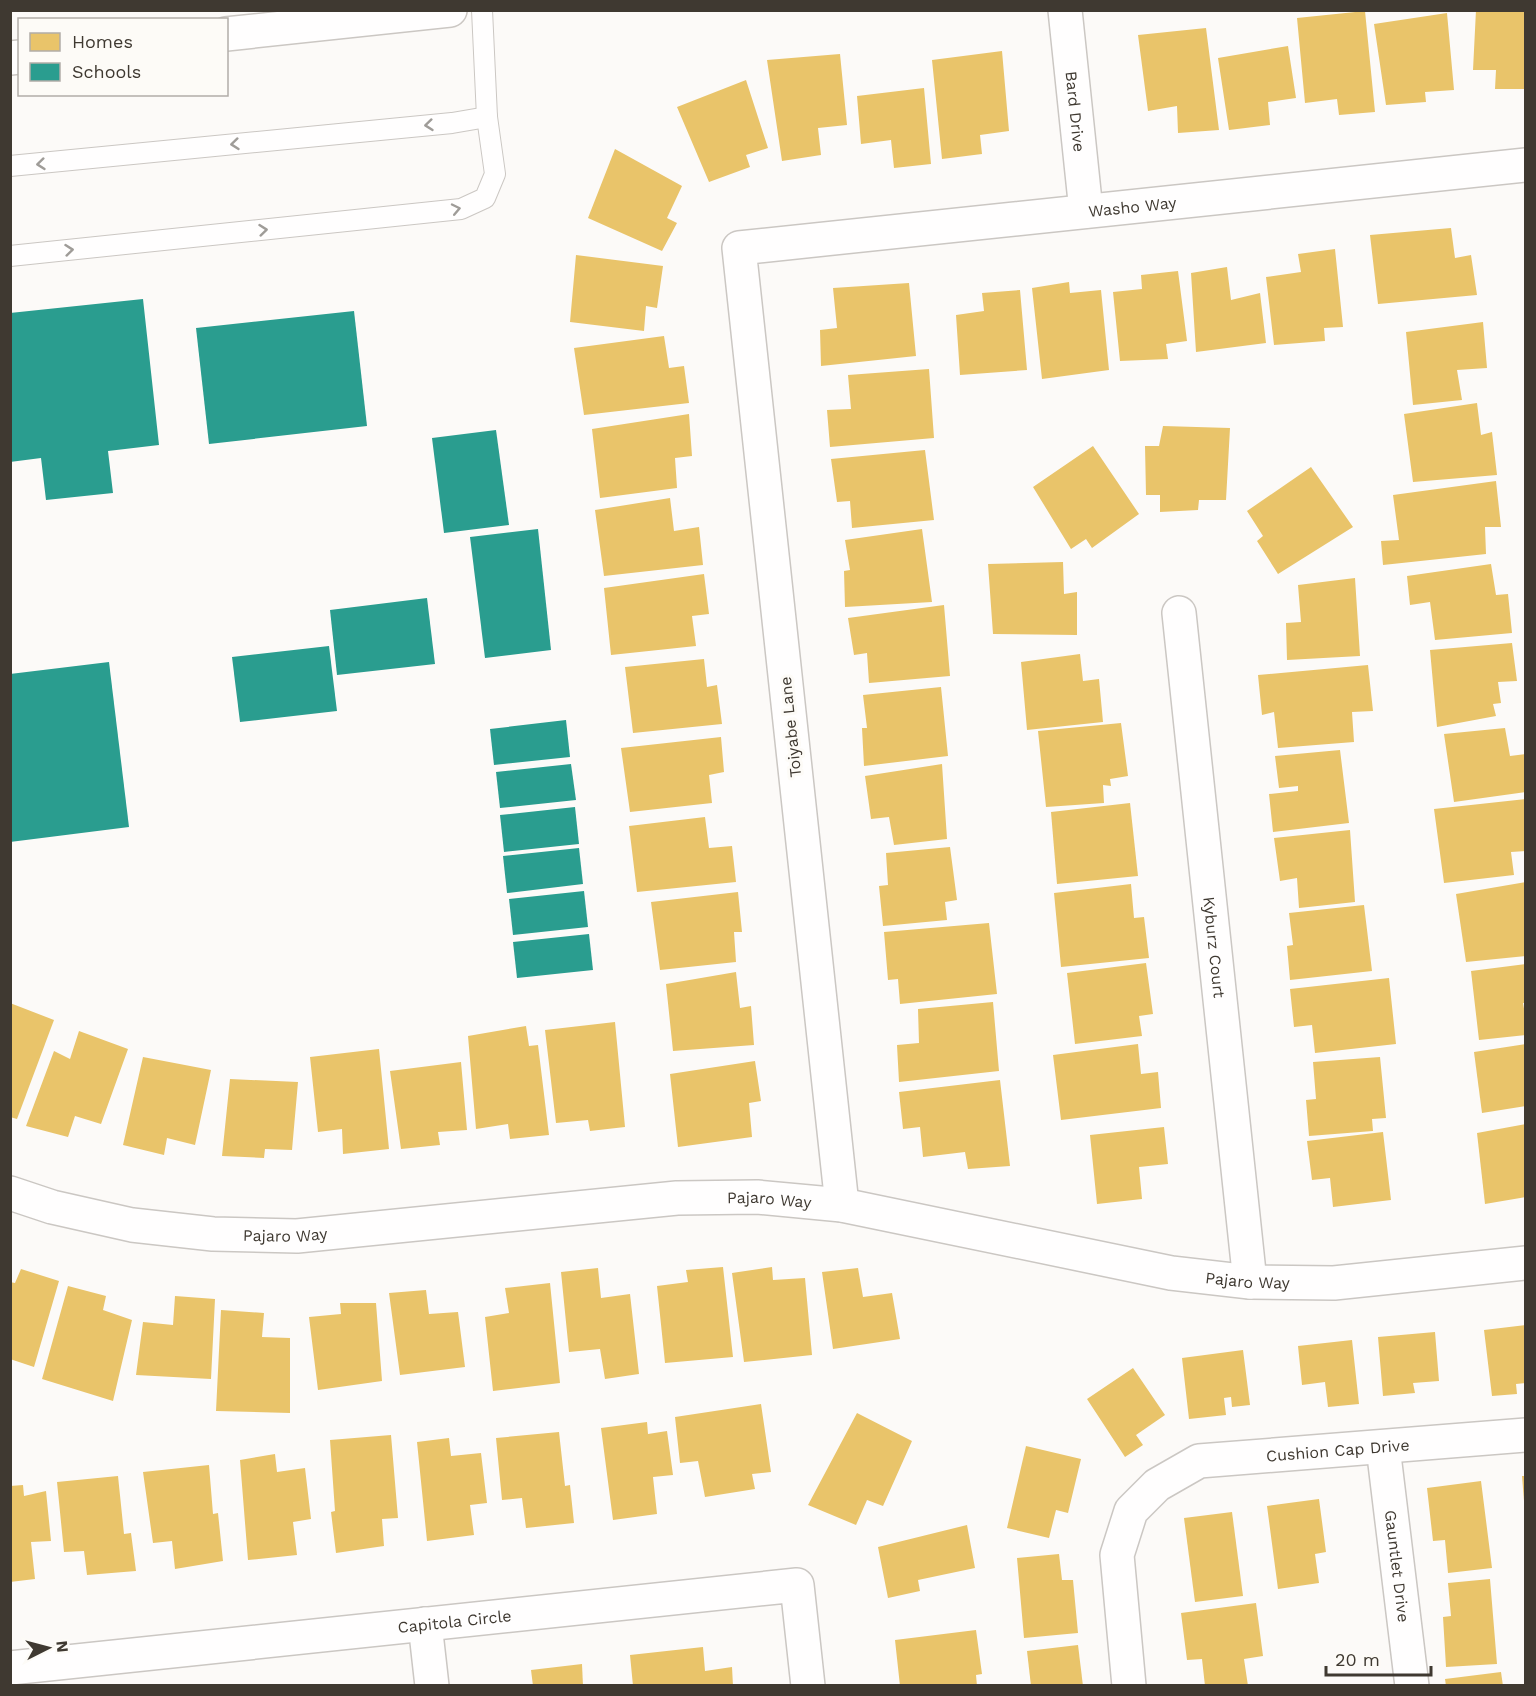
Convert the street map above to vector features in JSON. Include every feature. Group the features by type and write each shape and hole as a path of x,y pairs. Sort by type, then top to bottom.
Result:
{"street":[{"path":"228,34 450,10"},
{"name":"Bard Drive","path":"1065,10 1086,212"},
{"name":"Washo Way","path":"739,248 1526,165"},
{"name":"Toiyabe Lane","path":"739,248 842,1205"},
{"name":"Kyburz Court","path":"1179,613 1250,1282"},
{"name":"Pajaro Way","path":"10,1193 52,1207 132,1225 213,1234 297,1236 676,1198 758,1197 842,1205 1170,1273 1250,1282 1334,1283 1526,1263"},
{"name":"Cushion Cap Drive","path":"1129,1686 1117,1555 1131,1511 1157,1485 1199,1461 1526,1435"},
{"name":"Gauntlet Drive","path":"1383,1447 1412,1686"},
{"name":"Capitola Circle","path":"10,1668 62,1674 425,1624 797,1585 808,1686"},
{"path":"425,1624 432,1686"}],"lane":[{"path":"10,256 461,209 485,198 495,174 487,117 482,10"},
{"path":"10,166 440,124 487,117"}],"building: Homes":[{"path":"1476,10 1526,10 1526,89 1495,89 1496,70 1473,70"},
{"path":"1365,11 1375,112 1339,115 1337,99 1305,103 1297,18"},
{"path":"1447,13 1454,90 1425,92 1426,102 1386,105 1374,24"},
{"path":"1206,28 1219,130 1178,133 1177,106 1148,111 1138,35"},
{"path":"1288,46 1296,98 1268,102 1270,125 1229,130 1218,58"},
{"path":"1002,51 1009,131 980,135 982,154 942,159 932,60"},
{"path":"840,54 847,125 818,128 821,155 782,161 767,60"},
{"path":"746,80 768,148 746,155 750,167 709,182 677,107"},
{"path":"924,88 931,164 894,168 891,140 861,144 857,96"},
{"path":"615,149 682,186 667,218 677,223 662,251 588,218"},
{"path":"1451,228 1455,258 1471,255 1477,295 1378,304 1370,235"},
{"path":"1335,249 1343,327 1324,328 1325,341 1274,345 1266,277 1301,272 1298,254"},
{"path":"576,255 663,266 657,308 646,306 644,331 570,322"},
{"path":"1227,267 1231,300 1260,293 1266,343 1196,352 1191,273"},
{"path":"1178,271 1187,341 1166,344 1168,359 1120,361 1113,292 1142,289 1141,275"},
{"path":"1069,282 1070,293 1101,290 1109,370 1042,379 1032,288"},
{"path":"909,283 916,356 821,366 820,330 837,328 833,288"},
{"path":"1020,290 1027,370 960,375 956,315 984,311 982,293"},
{"path":"1483,322 1487,368 1457,370 1462,400 1413,405 1406,332"},
{"path":"664,336 669,368 684,366 689,403 584,415 574,348"},
{"path":"929,369 934,438 830,447 827,410 851,409 848,375"},
{"path":"1477,403 1481,435 1492,432 1497,475 1413,482 1404,414"},
{"path":"689,414 692,456 675,458 677,488 600,498 592,429"},
{"path":"1163,426 1230,428 1226,500 1199,500 1198,510 1160,512 1160,495 1146,495 1145,446 1159,446"},
{"path":"1093,446 1139,514 1092,548 1086,539 1071,549 1033,487"},
{"path":"925,450 934,520 852,528 850,501 837,502 831,459"},
{"path":"1311,467 1353,527 1278,574 1257,541 1263,536 1247,511"},
{"path":"1496,481 1501,527 1485,527 1486,554 1383,565 1381,541 1399,540 1393,495"},
{"path":"670,498 674,531 699,527 703,565 604,576 595,510"},
{"path":"922,529 932,602 845,607 844,571 850,570 845,540"},
{"path":"1063,562 1064,594 1077,592 1077,635 993,634 988,564"},
{"path":"1491,564 1496,595 1508,594 1512,633 1435,640 1430,602 1410,605 1407,576"},
{"path":"704,574 709,614 692,616 696,646 611,655 604,588"},
{"path":"1355,578 1360,656 1287,660 1286,623 1301,622 1298,585"},
{"path":"944,605 950,676 869,683 867,653 854,655 848,618"},
{"path":"1512,643 1517,681 1498,682 1501,703 1493,704 1496,716 1437,727 1430,650"},
{"path":"1080,654 1083,681 1099,679 1103,722 1027,730 1021,662"},
{"path":"704,659 707,687 717,685 722,724 633,733 625,667"},
{"path":"1368,665 1373,711 1352,712 1354,742 1278,748 1274,712 1262,715 1258,675"},
{"path":"941,687 948,756 864,766 862,728 867,728 863,695"},
{"path":"1121,723 1128,776 1110,779 1111,786 1103,785 1104,803 1046,807 1038,731"},
{"path":"1505,728 1510,756 1526,754 1526,792 1454,802 1444,734"},
{"path":"721,737 724,772 709,775 712,803 630,812 621,748"},
{"path":"1340,750 1349,823 1273,832 1269,794 1298,791 1298,786 1279,788 1275,756"},
{"path":"942,764 947,839 894,845 889,817 871,819 865,776"},
{"path":"1526,799 1526,851 1511,852 1514,875 1444,883 1434,809"},
{"path":"1130,803 1138,876 1057,884 1051,812"},
{"path":"705,817 709,848 732,846 736,882 637,892 629,826"},
{"path":"1350,830 1355,902 1299,908 1297,878 1280,881 1274,838"},
{"path":"950,847 957,900 945,902 947,920 883,926 879,886 888,885 886,853"},
{"path":"1526,882 1526,956 1466,962 1456,894"},
{"path":"1131,884 1134,918 1144,917 1149,958 1061,967 1054,893"},
{"path":"738,892 742,932 734,932 736,962 660,970 651,902"},
{"path":"1364,905 1372,971 1290,980 1287,946 1293,945 1289,913"},
{"path":"989,923 997,994 900,1004 898,979 888,980 884,932"},
{"path":"1146,963 1153,1014 1139,1016 1142,1036 1075,1044 1067,973"},
{"path":"1526,964 1526,1003 1523,1003 1526,1035 1479,1040 1471,971"},
{"path":"736,972 740,1008 751,1006 754,1045 673,1051 666,984"},
{"path":"1389,978 1396,1044 1315,1053 1312,1025 1294,1027 1290,989"},
{"path":"993,1002 999,1071 899,1082 897,1045 919,1043 918,1009"},
{"path":"10,1003 54,1020 17,1119 10,1117"},
{"path":"615,1022 625,1127 590,1131 588,1120 556,1123 545,1030"},
{"path":"526,1026 529,1046 538,1045 549,1135 510,1139 508,1124 476,1129 468,1036"},
{"path":"79,1031 128,1049 101,1124 75,1116 68,1137 26,1126 54,1051 70,1059"},
{"path":"1138,1044 1141,1074 1158,1072 1161,1108 1061,1120 1053,1055"},
{"path":"1526,1044 1526,1106 1482,1113 1474,1052"},
{"path":"379,1049 389,1149 343,1154 342,1129 318,1132 310,1057"},
{"path":"143,1057 211,1070 195,1145 167,1138 164,1155 123,1145"},
{"path":"1380,1057 1386,1118 1372,1119 1373,1131 1309,1136 1306,1100 1316,1099 1313,1062"},
{"path":"755,1061 761,1101 749,1103 752,1137 678,1147 670,1074"},
{"path":"461,1062 467,1130 438,1132 440,1145 401,1149 390,1071"},
{"path":"230,1079 298,1082 292,1150 265,1149 264,1158 222,1156"},
{"path":"1000,1080 1010,1166 968,1169 965,1152 923,1157 920,1127 903,1129 899,1092"},
{"path":"1526,1124 1526,1197 1485,1204 1477,1133"},
{"path":"1164,1127 1168,1164 1139,1167 1142,1199 1097,1204 1090,1135"},
{"path":"1383,1132 1391,1200 1333,1207 1330,1178 1312,1180 1307,1141"},
{"path":"723,1267 733,1357 665,1363 657,1286 688,1282 686,1270"},
{"path":"772,1267 773,1280 805,1278 812,1355 744,1362 732,1273"},
{"path":"598,1268 601,1298 630,1294 639,1374 605,1379 600,1349 569,1352 561,1272"},
{"path":"858,1268 863,1297 892,1293 900,1339 833,1349 822,1272"},
{"path":"21,1269 59,1281 34,1367 10,1359 10,1282 15,1283"},
{"path":"550,1283 560,1383 493,1391 485,1317 509,1313 505,1288"},
{"path":"68,1286 106,1296 103,1310 132,1320 113,1401 42,1379"},
{"path":"426,1290 429,1314 458,1312 465,1367 400,1375 389,1293"},
{"path":"175,1296 215,1299 211,1379 136,1375 143,1322 173,1325"},
{"path":"340,1303 376,1303 382,1381 318,1390 309,1317 341,1314"},
{"path":"221,1310 264,1313 262,1337 290,1338 290,1413 216,1411"},
{"path":"1526,1325 1526,1383 1516,1384 1517,1394 1492,1396 1484,1330"},
{"path":"1435,1332 1439,1381 1413,1383 1415,1393 1383,1396 1378,1337"},
{"path":"1352,1340 1359,1404 1328,1407 1325,1382 1302,1385 1298,1346"},
{"path":"1243,1350 1250,1405 1232,1407 1231,1397 1224,1398 1226,1415 1189,1419 1182,1358"},
{"path":"1133,1368 1165,1415 1136,1435 1143,1445 1125,1457 1087,1399"},
{"path":"761,1404 771,1472 752,1474 755,1489 705,1497 698,1461 680,1463 675,1417"},
{"path":"857,1413 912,1441 883,1506 867,1500 856,1525 808,1505"},
{"path":"647,1422 648,1434 667,1431 673,1475 653,1477 657,1514 613,1520 601,1428"},
{"path":"559,1432 565,1486 570,1485 574,1523 526,1528 522,1498 502,1500 496,1438"},
{"path":"391,1435 398,1518 382,1519 384,1546 336,1553 331,1512 335,1511 330,1440"},
{"path":"449,1438 451,1456 481,1453 487,1503 470,1505 474,1535 427,1541 417,1442"},
{"path":"1026,1446 1081,1459 1068,1513 1056,1510 1049,1538 1007,1528"},
{"path":"275,1454 277,1472 305,1468 311,1519 293,1522 297,1555 248,1560 240,1460"},
{"path":"209,1465 213,1514 218,1513 223,1561 175,1569 172,1541 153,1543 143,1472"},
{"path":"118,1476 124,1534 131,1533 136,1571 87,1575 84,1551 64,1552 57,1482"},
{"path":"1522,1476 1526,1476 1526,1501 1524,1501"},
{"path":"1481,1481 1492,1568 1448,1573 1445,1540 1433,1541 1427,1488"},
{"path":"23,1485 24,1496 46,1491 51,1541 31,1542 35,1579 10,1582 10,1486"},
{"path":"1319,1499 1326,1552 1315,1554 1319,1583 1278,1589 1267,1506"},
{"path":"1232,1512 1243,1596 1195,1602 1184,1518"},
{"path":"967,1525 975,1568 918,1580 920,1591 888,1598 878,1547"},
{"path":"1059,1554 1062,1580 1073,1580 1078,1633 1024,1638 1017,1558"},
{"path":"1490,1579 1497,1664 1446,1667 1443,1617 1451,1616 1448,1583"},
{"path":"1256,1603 1263,1656 1244,1659 1248,1686 1205,1686 1202,1659 1187,1660 1181,1613"},
{"path":"976,1630 982,1674 976,1675 977,1686 900,1686 895,1640"},
{"path":"1078,1645 1083,1686 1031,1686 1027,1651"},
{"path":"703,1647 705,1671 732,1667 733,1686 633,1686 630,1655"},
{"path":"582,1664 583,1686 533,1686 531,1670"},
{"path":"1501,1672 1503,1686 1446,1686 1445,1679"}],"building: Schools":[{"path":"143,299 159,445 108,451 113,493 46,500 41,458 10,462 10,313"},
{"path":"354,311 367,426 209,444 196,328"},
{"path":"496,430 509,525 444,533 432,438"},
{"path":"538,529 551,650 485,658 470,537"},
{"path":"427,598 435,664 337,675 330,610"},
{"path":"329,646 337,711 240,722 232,657"},
{"path":"109,662 129,827 10,842 10,674"},
{"path":"566,720 570,757 494,765 490,729"},
{"path":"571,764 576,800 500,808 496,772"},
{"path":"575,807 579,844 504,852 500,815"},
{"path":"579,848 583,884 507,893 503,856"},
{"path":"584,891 588,927 513,935 509,899"},
{"path":"589,934 593,970 517,978 513,942"}]}
